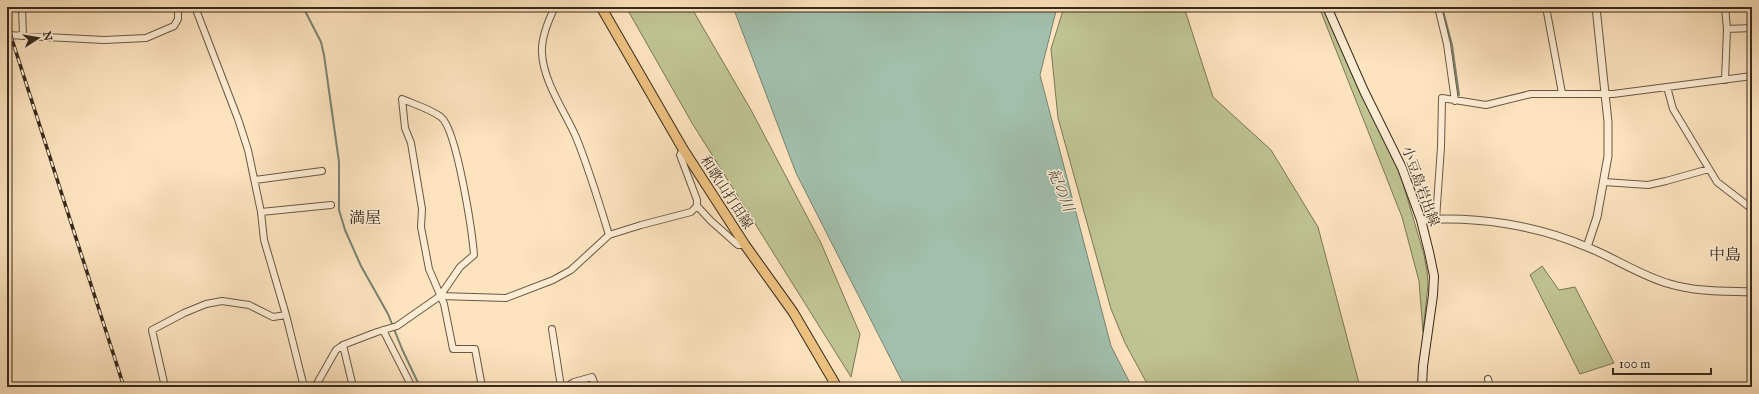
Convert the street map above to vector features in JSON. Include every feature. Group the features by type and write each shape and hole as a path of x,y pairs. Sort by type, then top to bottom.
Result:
{"main road":[{"name":"和歌山打田線","path":"601,7 683,149 745,245 793,312 837,387"},
{"name":"小豆島岩出線","path":"1327,7 1364,91 1402,168 1421,220 1434,276 1433,295 1423,366 1422,387"}],"street":[{"path":"22,7 23,36"},
{"path":"7,35 104,40 146,38 174,26 178,19 178,7"},
{"path":"195,7 238,119 248,150 261,212 264,240 286,315 304,387"},
{"path":"556,7 544,33 542,55 550,85 575,136 587,167 609,235"},
{"path":"1438,7 1447,44 1455,101"},
{"path":"1546,7 1562,93"},
{"path":"1587,247 1597,217 1608,156 1606,94 1596,7"},
{"path":"1725,7 1727,29 1725,80"},
{"path":"1727,29 1752,28"},
{"path":"1436,219 1441,147 1442,98 1486,105 1531,94 1606,94 1752,76"},
{"path":"1667,87 1673,109 1717,182 1752,209"},
{"path":"315,387 336,350 343,345 397,326 440,296 460,267 474,255 470,218 451,137 446,122 440,117 402,99 405,128 412,143 422,209 422,234 429,269 440,296 444,304 453,349 475,349 482,387"},
{"path":"683,149 680,155 697,200 697,206 711,221 738,245 745,245"},
{"path":"1604,182 1648,185 1666,182 1709,169"},
{"path":"255,180 322,171"},
{"path":"261,212 331,205"},
{"path":"440,296 506,298 553,280 565,273 609,235 691,212 697,206"},
{"path":"1421,220 1436,219 1500,223 1528,228 1587,247 1637,272 1670,284 1707,291 1752,292"},
{"path":"165,387 152,330 184,313 206,304 222,301 249,305 273,318 286,315"},
{"path":"386,329 411,387"},
{"path":"552,329 561,387"},
{"path":"343,345 353,387"},
{"path":"566,387 574,382 592,377 596,387"},
{"path":"829,387 832,378"},
{"path":"1488,379 1490,387"}],"green space":[{"path":"626,7 691,7 751,110 821,243 860,334 851,377 692,123"},
{"path":"1064,7 1184,7 1213,97 1271,150 1318,227 1360,387 1149,387 1125,343 1111,309 1058,118 1051,49"},
{"path":"1319,7 1323,7 1358,88 1390,148 1400,173 1424,255 1427,271 1428,285 1423,332 1419,281 1402,217"},
{"path":"1542,266 1559,290 1575,287 1614,363 1580,374 1530,275"}],"water":[{"name":"紀の川","path":"733,7 1057,7 1040,75 1111,346 1132,387 905,387 796,173"}],"waterway":[{"path":"303,7 321,42 324,55 339,162 339,210 345,230 361,266 388,314 402,349 420,387"},
{"path":"1442,7 1452,45 1459,95"}],"railway":[{"path":"7,24 124,387"}],"district":[{"name":"満屋","path":"365,217"},
{"name":"中島","path":"1725,254"}]}
